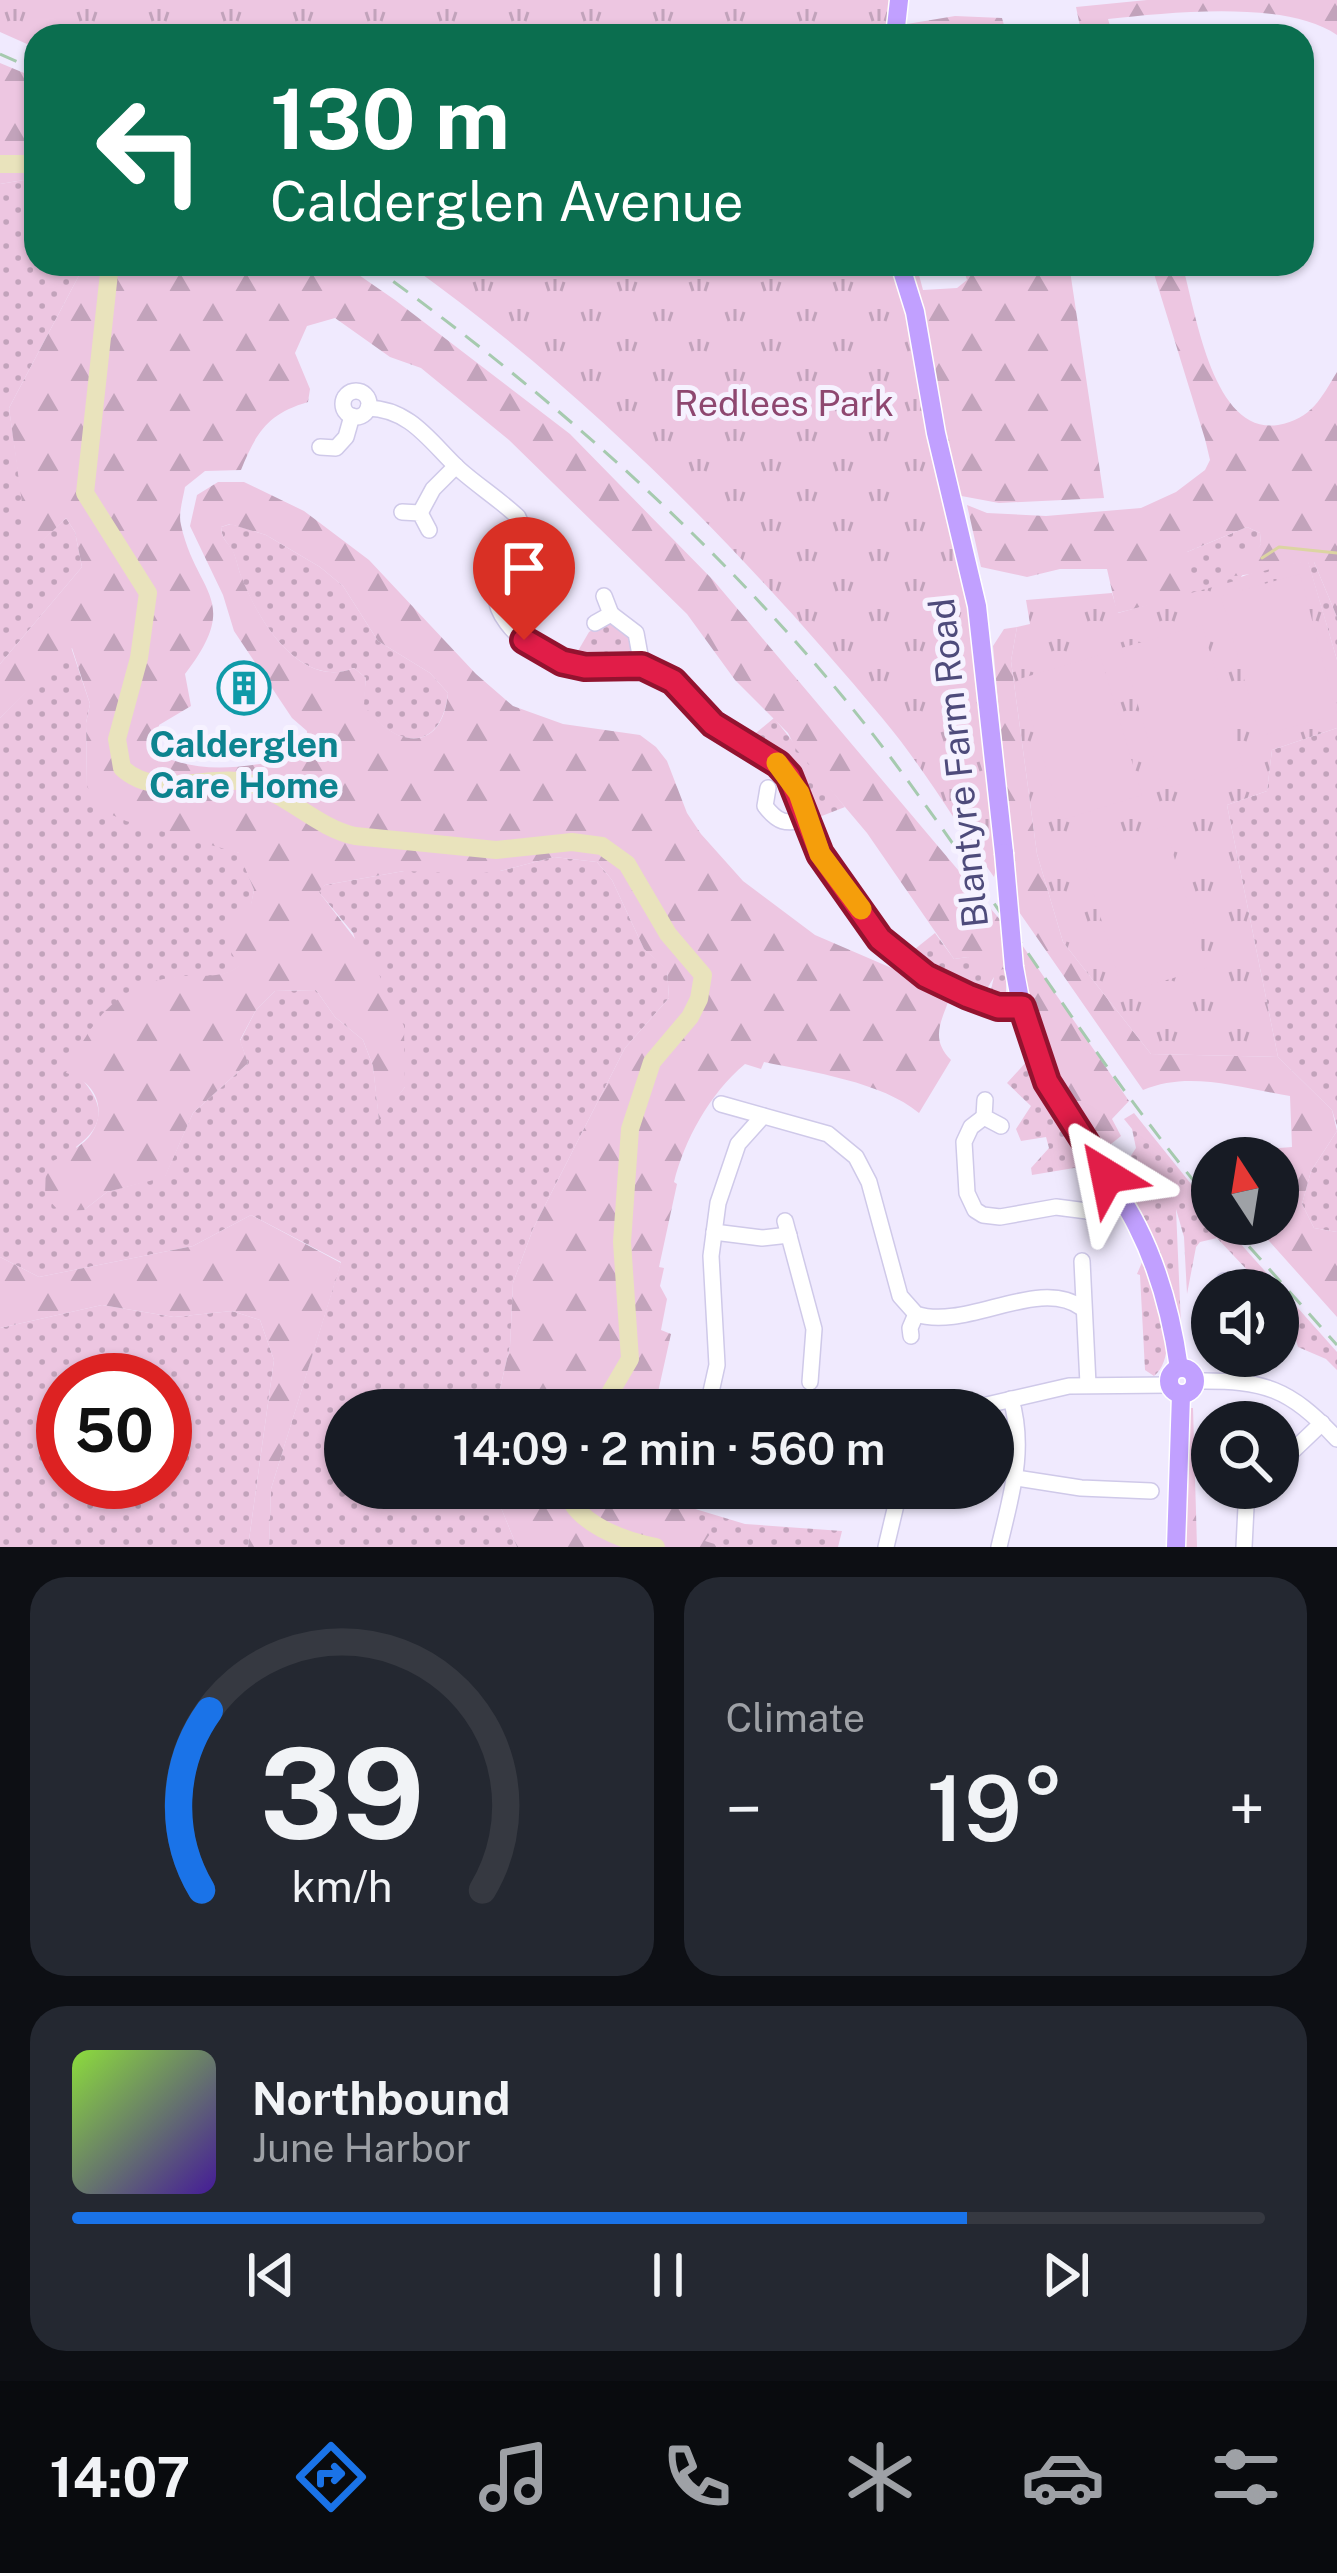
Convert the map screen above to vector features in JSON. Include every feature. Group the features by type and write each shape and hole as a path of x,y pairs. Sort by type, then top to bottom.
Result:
{"main road":[{"name":"Blantyre Farm Road","path":"904,276 980,628 1022,1007 1047,1082 1122,1200 1161,1281 1181,1382 1176,1547"}],"street":[{"path":"332,453 346,436 352,416 363,415 368,408 386,410 420,428 456,466 500,500 524,529 522,542 495,587 495,602 511,629 562,662 585,667 642,666 673,681 724,732 778,764 799,793 820,854 880,939 906,962 968,996 998,1007 1022,1007"},
{"path":"420,513 433,489 456,466"},
{"path":"402,512 420,513"},
{"path":"420,513 429,530"},
{"path":"604,596 603,618 636,633 642,666"},
{"path":"760,800 777,821 806,820"},
{"path":"721,1104 828,1134 856,1156 869,1182 900,1296 916,1314 946,1318 1046,1299 1071,1301 1082,1308"},
{"path":"1001,1126 984,1109 964,1142 967,1193 983,1215 1000,1217 1056,1208 1095,1212 1122,1200"},
{"path":"711,1389 717,1353 711,1256 718,1203 738,1144 763,1116"},
{"path":"714,1232 762,1238 787,1228 814,1329 810,1382"},
{"path":"1082,1261 1088,1384"},
{"path":"911,1336 916,1314"},
{"path":"1014,1398 1088,1384 1245,1380 1284,1392 1337,1439"},
{"path":"999,1547 1016,1478 1019,1435 1014,1412"},
{"path":"1299,1445 1322,1423"},
{"path":"1016,1478 1151,1491"},
{"path":"886,1547 895,1509"},
{"path":"1244,1547 1246,1509"}],"green space":[{"path":"0,0 894,0 891,24 24,24 24,43 0,32"},
{"path":"1147,0 1337,0 1337,35 1289,17 1228,11 1080,24 1076,7"},
{"path":"955,16 1002,18 1004,24 907,24"},
{"path":"0,63 24,73 24,180 0,184"},
{"path":"24,180 24,276 79,276 9,408 30,552 66,518 75,532 82,567 0,664 0,184"},
{"path":"79,276 360,276 570,434 714,581 1002,922 1006,969 985,971 968,957 954,959 867,833 796,749 788,733 735,680 687,614 509,440 421,368 390,357 335,318 307,326 295,353 310,389 308,402 282,412 265,427 241,470 205,471 185,487 181,525 213,612 202,649 185,674 191,706 159,725 164,757 196,766 228,767 295,758 308,750 307,731 292,718 234,631 223,595 190,526 197,495 218,482 244,482 304,511 369,560 476,674 513,706 563,724 640,735 656,747 701,834 743,881 815,935 950,997 939,1037 951,1060 919,1113 866,1086 764,1062 761,1069 745,1064 709,1104 684,1150 674,1182 659,1267 664,1268 660,1286 667,1299 661,1330 671,1334 659,1389 500,1389 510,1346 513,1283 533,1229 625,1048 669,998 667,970 644,949 612,880 597,862 554,857 500,871 404,871 325,885 319,892 373,962 404,1026 405,1087 379,1121 373,1066 363,1040 335,1017 316,990 275,991 256,1010 240,1040 248,1063 193,1113 165,1177 107,1192 84,1210 59,1211 45,1196 46,1165 85,1141 98,1117 92,1090 66,1073 95,1023 136,988 175,977 224,973 239,966 226,943 236,914 251,904 254,890 239,853 96,808 87,785 90,704 72,648 0,718 0,664 82,567 75,532 66,518 29,554 9,408","holes":["230,524 266,535 343,586 378,641 430,673 448,693 444,713 427,735 402,736 376,719 364,705 366,678 354,668 317,669 284,648 259,614 221,527"]},
{"name":"Redlees Park","path":"424,276 898,276 967,589 998,861 994,877 883,719 774,595 660,476 474,313"},
{"path":"909,276 919,276 923,290 957,288 966,276 1071,276 1104,498 999,503 956,495"},
{"path":"1155,276 1185,276 1201,338 1222,391 1237,411 1256,423 1278,425 1299,418 1314,406 1337,372 1337,617 1314,562 1232,576 1223,567 1222,558 1231,550 1254,553 1261,544 1260,533 1247,527 1187,552 1187,596 1117,613 1107,569 1060,569 1027,577 981,567 967,505 987,513 1046,516 1141,508 1176,492 1205,470 1210,460"},
{"path":"231,524 266,535 343,586 378,641 430,673 448,693 436,727 415,738 388,730 363,705 366,678 354,668 317,669 284,648 259,614 224,538 221,527"},
{"path":"1247,527 1260,533 1261,544 1241,577 1268,567 1308,561 1314,562 1337,617 1337,660 1308,562 1187,596 1187,552"},
{"path":"1308,561 1337,660 1337,728 1272,750 1267,791 1227,805 1278,1057 1151,1054 1063,942 1037,854 1011,661 1017,627 1030,624 1026,600 1112,593 1118,613"},
{"path":"1300,574 1337,715 1260,736 1221,596"},
{"path":"609,620 629,633 634,656 575,656 589,632"},
{"path":"1202,625 1243,766 1163,789 1121,648"},
{"path":"1017,627 1011,661 1037,854 1063,942 1151,1054 1278,1057 1332,1110 1337,1131 1311,1171 1302,1204 1314,1228 1337,1232 1337,1317 1299,1269 1273,1245 1299,1245 1299,1137 1292,1137 1290,1096 1197,1081 1143,1090 1017,909 993,646 1004,629"},
{"path":"71,647 90,704 87,785 190,837 240,853 254,890 240,966 217,976 175,977 80,1077 99,1113 93,1130 76,1147 84,1210 107,1192 165,1176 193,1113 248,1063 240,1041 256,1010 275,991 316,990 335,1017 363,1040 373,1066 379,1119 405,1087 353,933 318,891 325,885 404,871 500,871 554,857 597,862 612,880 644,949 667,969 669,998 625,1048 533,1229 513,1283 510,1346 500,1389 324,1389 324,1509 502,1509 517,1547 269,1547 271,1489 341,1262 251,1215 193,1246 39,1277 0,1257 0,718"},
{"path":"1100,655 1142,795 1062,820 1019,679"},
{"path":"774,718 845,807 814,819 793,770 750,738"},
{"path":"1337,728 1337,1126 1332,1110 1278,1057 1227,805 1267,791 1272,750"},
{"path":"1165,826 1207,968 1123,993 1081,851"},
{"path":"935,933 954,959 968,957 1006,969 1006,993 990,994 994,977 985,992 910,953"},
{"path":"1020,942 1129,1101 1112,1119 1121,1136 1111,1144 1100,1142 1091,1132 1054,1077 1045,1035 1032,1026"},
{"path":"1028,1060 1051,1110 1086,1166 1032,1175 1031,1168 1049,1148 1046,1137 1021,1141 1016,1129 1031,1106 1007,1083"},
{"path":"1134,1113 1191,1184 1191,1245 1198,1245 1187,1294 1184,1237 1176,1209 1182,1349 1119,1181 1136,1148 1124,1119"},
{"path":"1337,1131 1337,1232 1314,1228 1302,1204 1311,1171"},
{"path":"251,1215 341,1263 271,1489 269,1547 248,1547 274,1360 260,1320 232,1311 174,1317 102,1305 0,1328 0,1257 39,1277 193,1246"},
{"path":"1224,1245 1242,1245 1263,1269 1246,1269"},
{"path":"1143,1260 1166,1336 1166,1352 1154,1376 1145,1370 1137,1274"},
{"path":"102,1305 174,1317 232,1311 260,1320 274,1360 248,1547 0,1547 0,1328"},
{"path":"1299,1309 1337,1352 1337,1370 1326,1359 1299,1347"},
{"path":"1191,1408 1191,1509 1196,1509 1197,1547 1183,1547"},
{"path":"502,1509 686,1509 710,1534 705,1541 724,1547 517,1547"},
{"path":"684,1509 745,1524 842,1531 838,1547 724,1547 704,1542"}],"waterway":[{"path":"0,164 24,164"},
{"path":"109,276 85,493 148,593 139,658 117,739 122,768 135,777 163,784 254,784 355,836 496,850 572,842 602,846 627,864 668,934 703,975 690,1017 652,1062 630,1129 622,1242 630,1359 612,1389"},
{"path":"1262,558 1279,547 1337,553"},
{"path":"578,1509 615,1535 656,1547"}],"railway":[{"path":"0,54 24,65"},
{"path":"385,276 582,432 716,557 779,624 894,762 1089,1041 1191,1177"},
{"path":"1248,1245 1337,1345"}],"slow traffic":[{"path":"777,763 799,793 820,854 861,909"}],"place":[{"name":"Calderglen Care Home","path":"244,688"}],"route":[{"path":"524,640 562,662 585,667 642,666 658,672 673,681 713,724 778,764 799,793 820,854 880,939 926,976 998,1007 1022,1007 1047,1082 1107,1176"}]}
